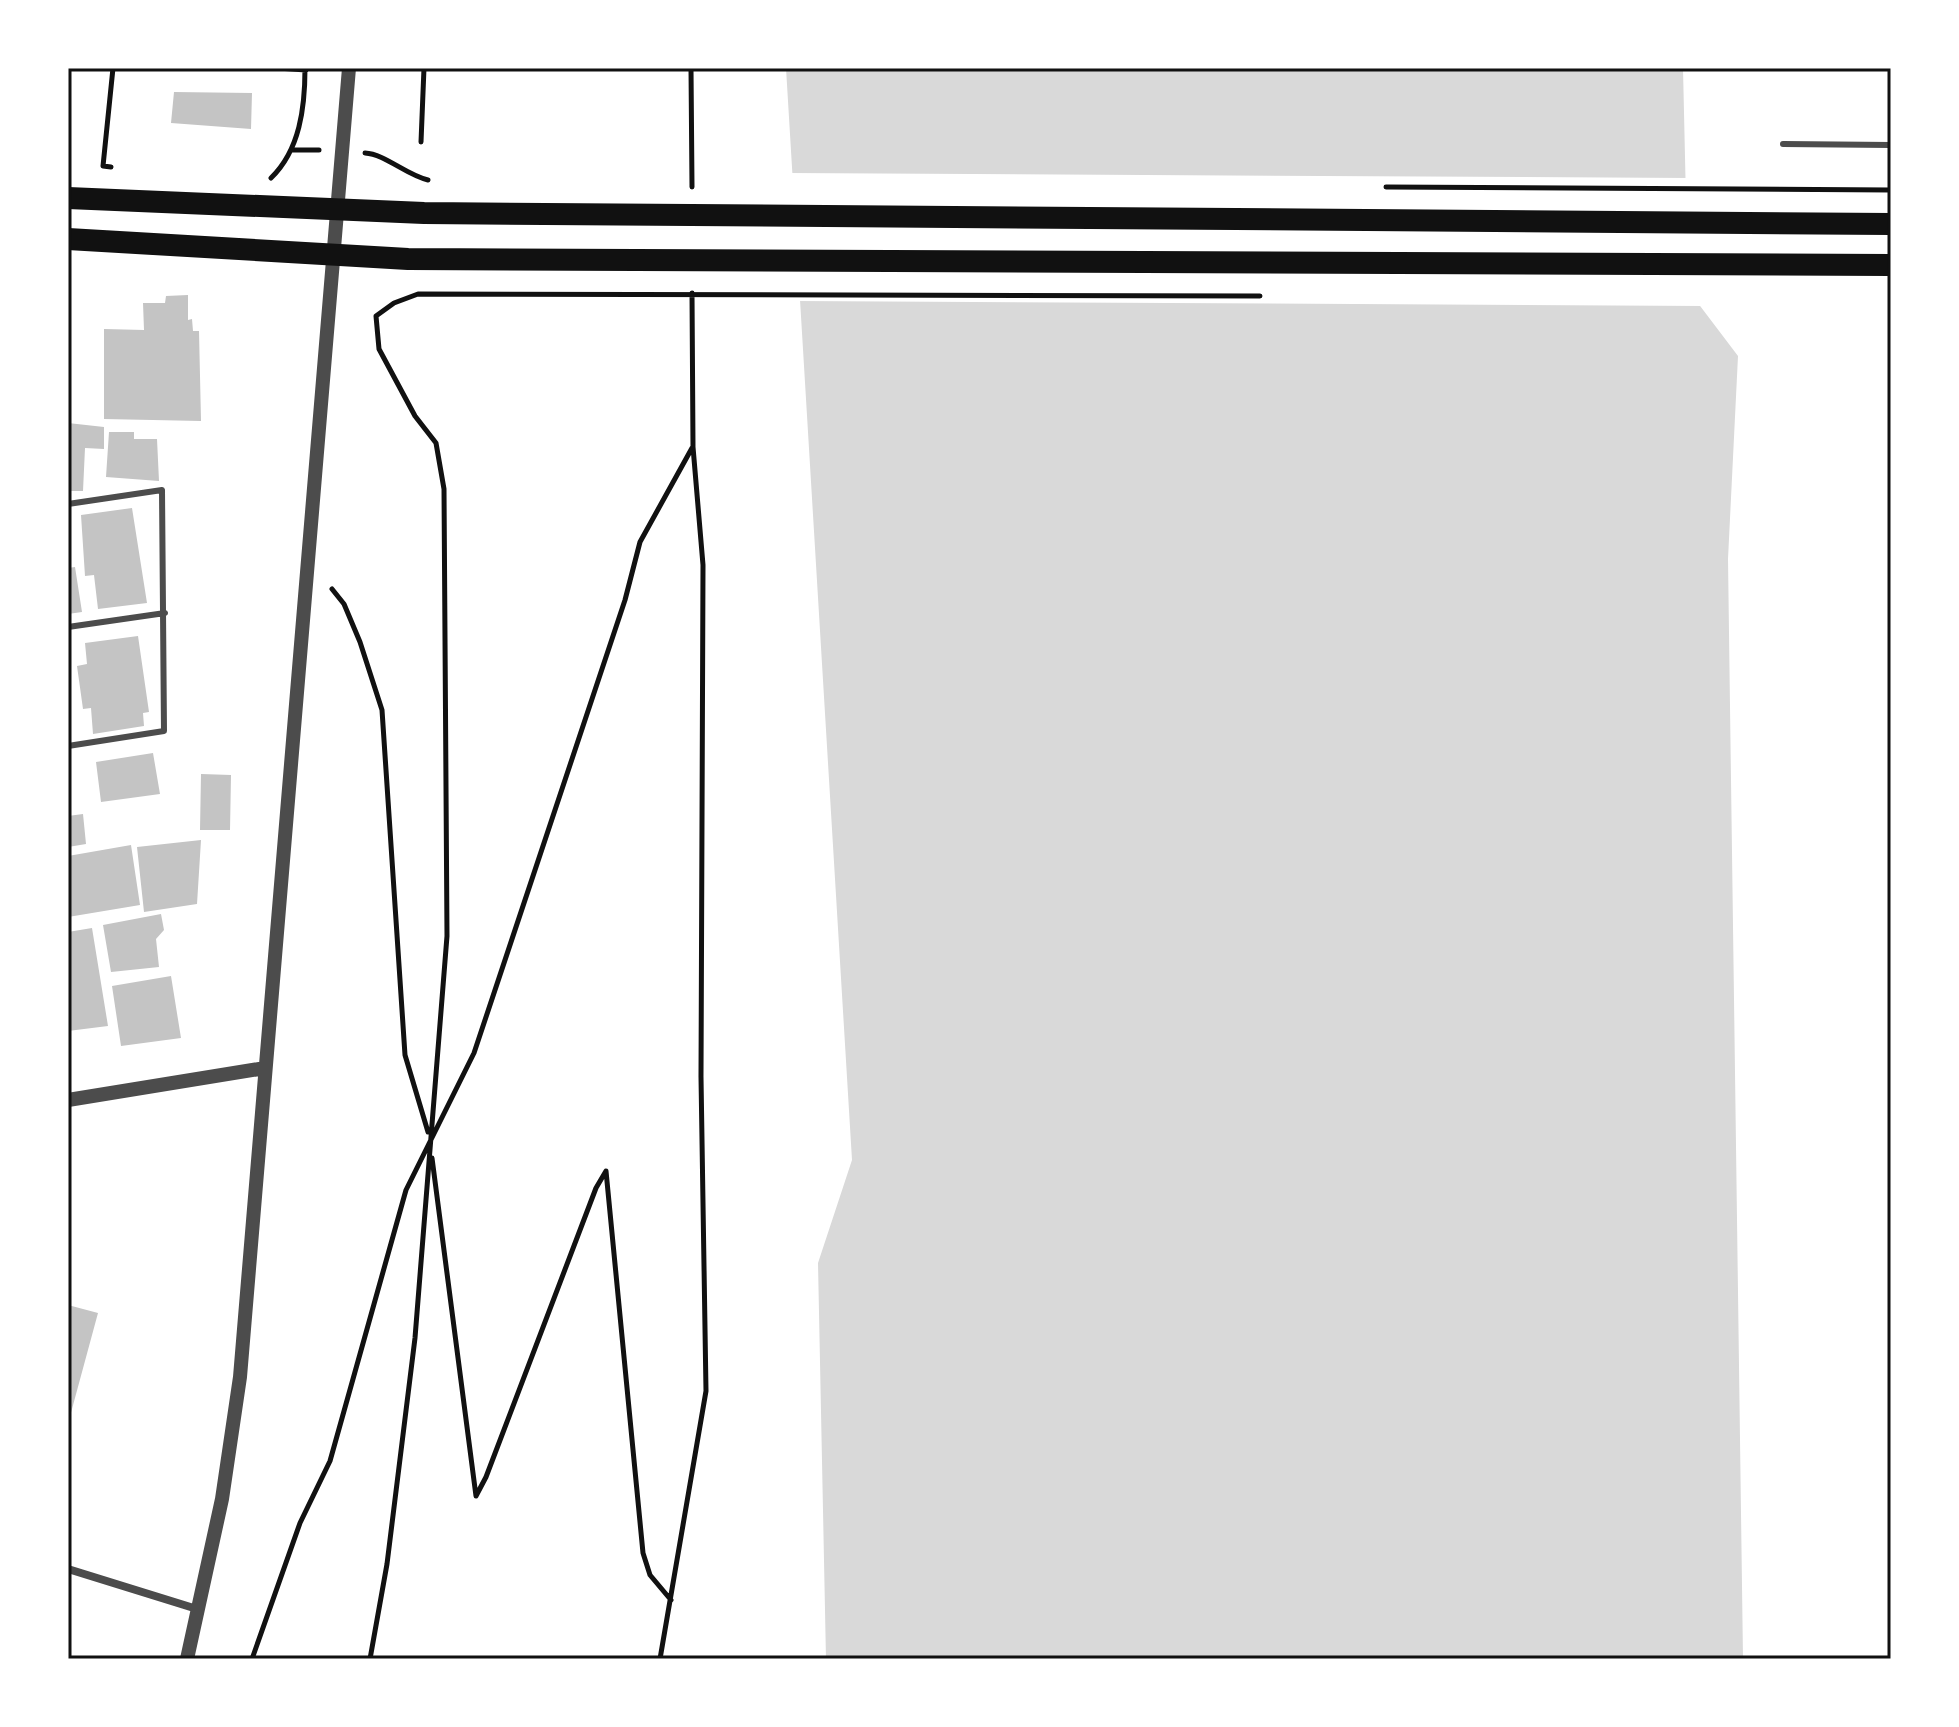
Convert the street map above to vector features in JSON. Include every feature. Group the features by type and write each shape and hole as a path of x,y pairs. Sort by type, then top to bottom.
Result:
{"highway":[{"path":"68,198 424,213 1891,224"},
{"path":"68,239 421,259 1891,265"}],"street":[{"path":"187,1659 222,1499 240,1377 349,68"},
{"path":"68,1100 265,1068"},
{"path":"68,1569 197,1609"}],"lane":[{"path":"1783,144 1891,145"},
{"path":"68,504 162,490 165,613 164,731 68,746"},
{"path":"68,627 165,613"}],"path":[{"path":"103,166 113,68"},
{"path":"278,68 306,69 299,127 292,150"},
{"path":"421,142 424,68"},
{"path":"691,68 692,194"},
{"path":"340,151 375,153 401,171 425,180"},
{"path":"660,1659 706,1391 701,1077 703,565 693,447 692,289"},
{"path":"370,1659 387,1564 415,1338 447,936 444,489 436,443 415,416 379,349 376,316 394,303 418,294 1273,296"},
{"path":"252,1659 300,1523 330,1461 406,1190 429,1138 474,1053 625,600 640,542 693,447"},
{"path":"308,575 331,587 344,604 382,710 405,1055 429,1138 476,1496 486,1477 596,1188 606,1171 643,1553 650,1575 671,1600"}],"shaded area":[{"path":"786,68 1683,68 1688,290 1738,356 1728,559 1743,1659 826,1659 818,1263 852,1160"}],"pier":[{"path":"788,173 1689,178 1691,289 1704,306 796,301"}],"building":[{"path":"174,92 252,93 251,129 171,123"},
{"path":"188,295 188,320 192,319 193,331 199,331 201,421 104,419 104,329 144,330 143,303 165,303 166,296"},
{"path":"68,423 104,427 104,449 85,448 83,491 68,491"},
{"path":"109,432 134,432 134,439 157,439 159,481 106,477"},
{"path":"132,508 147,603 98,609 94,575 85,576 81,515"},
{"path":"75,567 82,612 68,614 68,568"},
{"path":"138,636 149,712 143,713 144,726 93,734 91,708 83,709 77,666 87,664 85,643"},
{"path":"153,753 160,794 101,802 96,762"},
{"path":"201,774 231,775 230,830 200,830"},
{"path":"83,814 86,844 68,847 68,816"},
{"path":"201,840 197,904 144,912 137,847"},
{"path":"131,845 140,905 68,917 68,856"},
{"path":"161,914 164,930 156,939 159,967 111,972 103,925"},
{"path":"92,928 108,1026 68,1031 68,932"},
{"path":"171,976 181,1038 121,1046 112,986"},
{"path":"68,1305 98,1313 69,1420 68,1420"}]}
